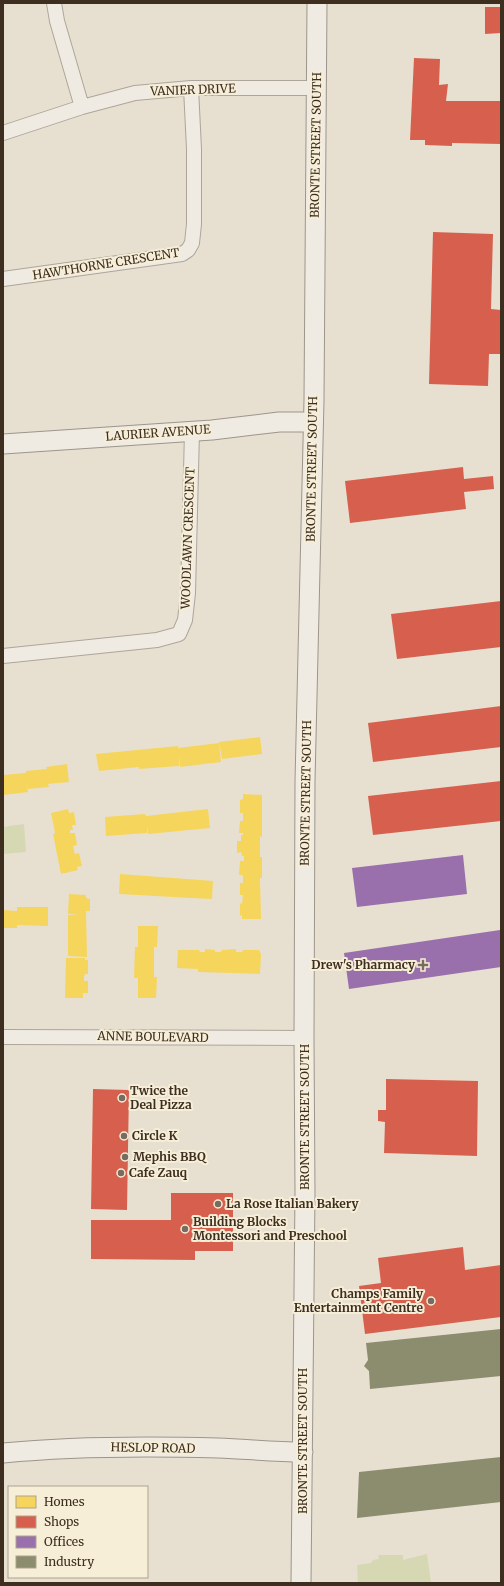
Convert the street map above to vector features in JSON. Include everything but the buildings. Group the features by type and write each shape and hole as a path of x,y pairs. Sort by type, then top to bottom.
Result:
{"main road":[{"name":"BRONTE STREET SOUTH","path":"301,1583 306,1139 304,1038 305,782 313,422 317,3"},
{"name":"LAURIER AVENUE","path":"3,444 192,431 279,422 313,422"},
{"name":"HESLOP ROAD","path":"3,1453 48,1448 111,1447 303,1452"}],"street":[{"path":"54,3 57,21 82,107"},
{"name":"VANIER DRIVE","path":"3,133 82,107 135,93 191,88 316,88"},
{"name":"HAWTHORNE CRESCENT","path":"3,279 182,254 188,250 192,243 194,224 194,149 191,88"},
{"name":"WOODLAWN CRESCENT","path":"3,656 157,640 179,634 185,620 188,594 192,431"},
{"name":"ANNE BOULEVARD","path":"3,1037 304,1038"}],"green space":[{"path":"24,824 26,852 3,854 3,827"},
{"path":"427,1554 431,1583 358,1583 357,1565 371,1563 373,1560 379,1559 378,1555 403,1555 403,1560"}],"place":[{"name":"Drew's Pharmacy","path":"423,965"},
{"name":"Twice the Deal Pizza","path":"122,1098"},
{"name":"Circle K","path":"124,1136"},
{"name":"Mephis BBQ","path":"125,1157"},
{"name":"Cafe Zauq","path":"121,1173"},
{"name":"La Rose Italian Bakery","path":"218,1204"},
{"name":"Building Blocks Montessori and Preschool","path":"185,1229"},
{"name":"Champs Family Entertainment Centre","path":"431,1301"}]}
